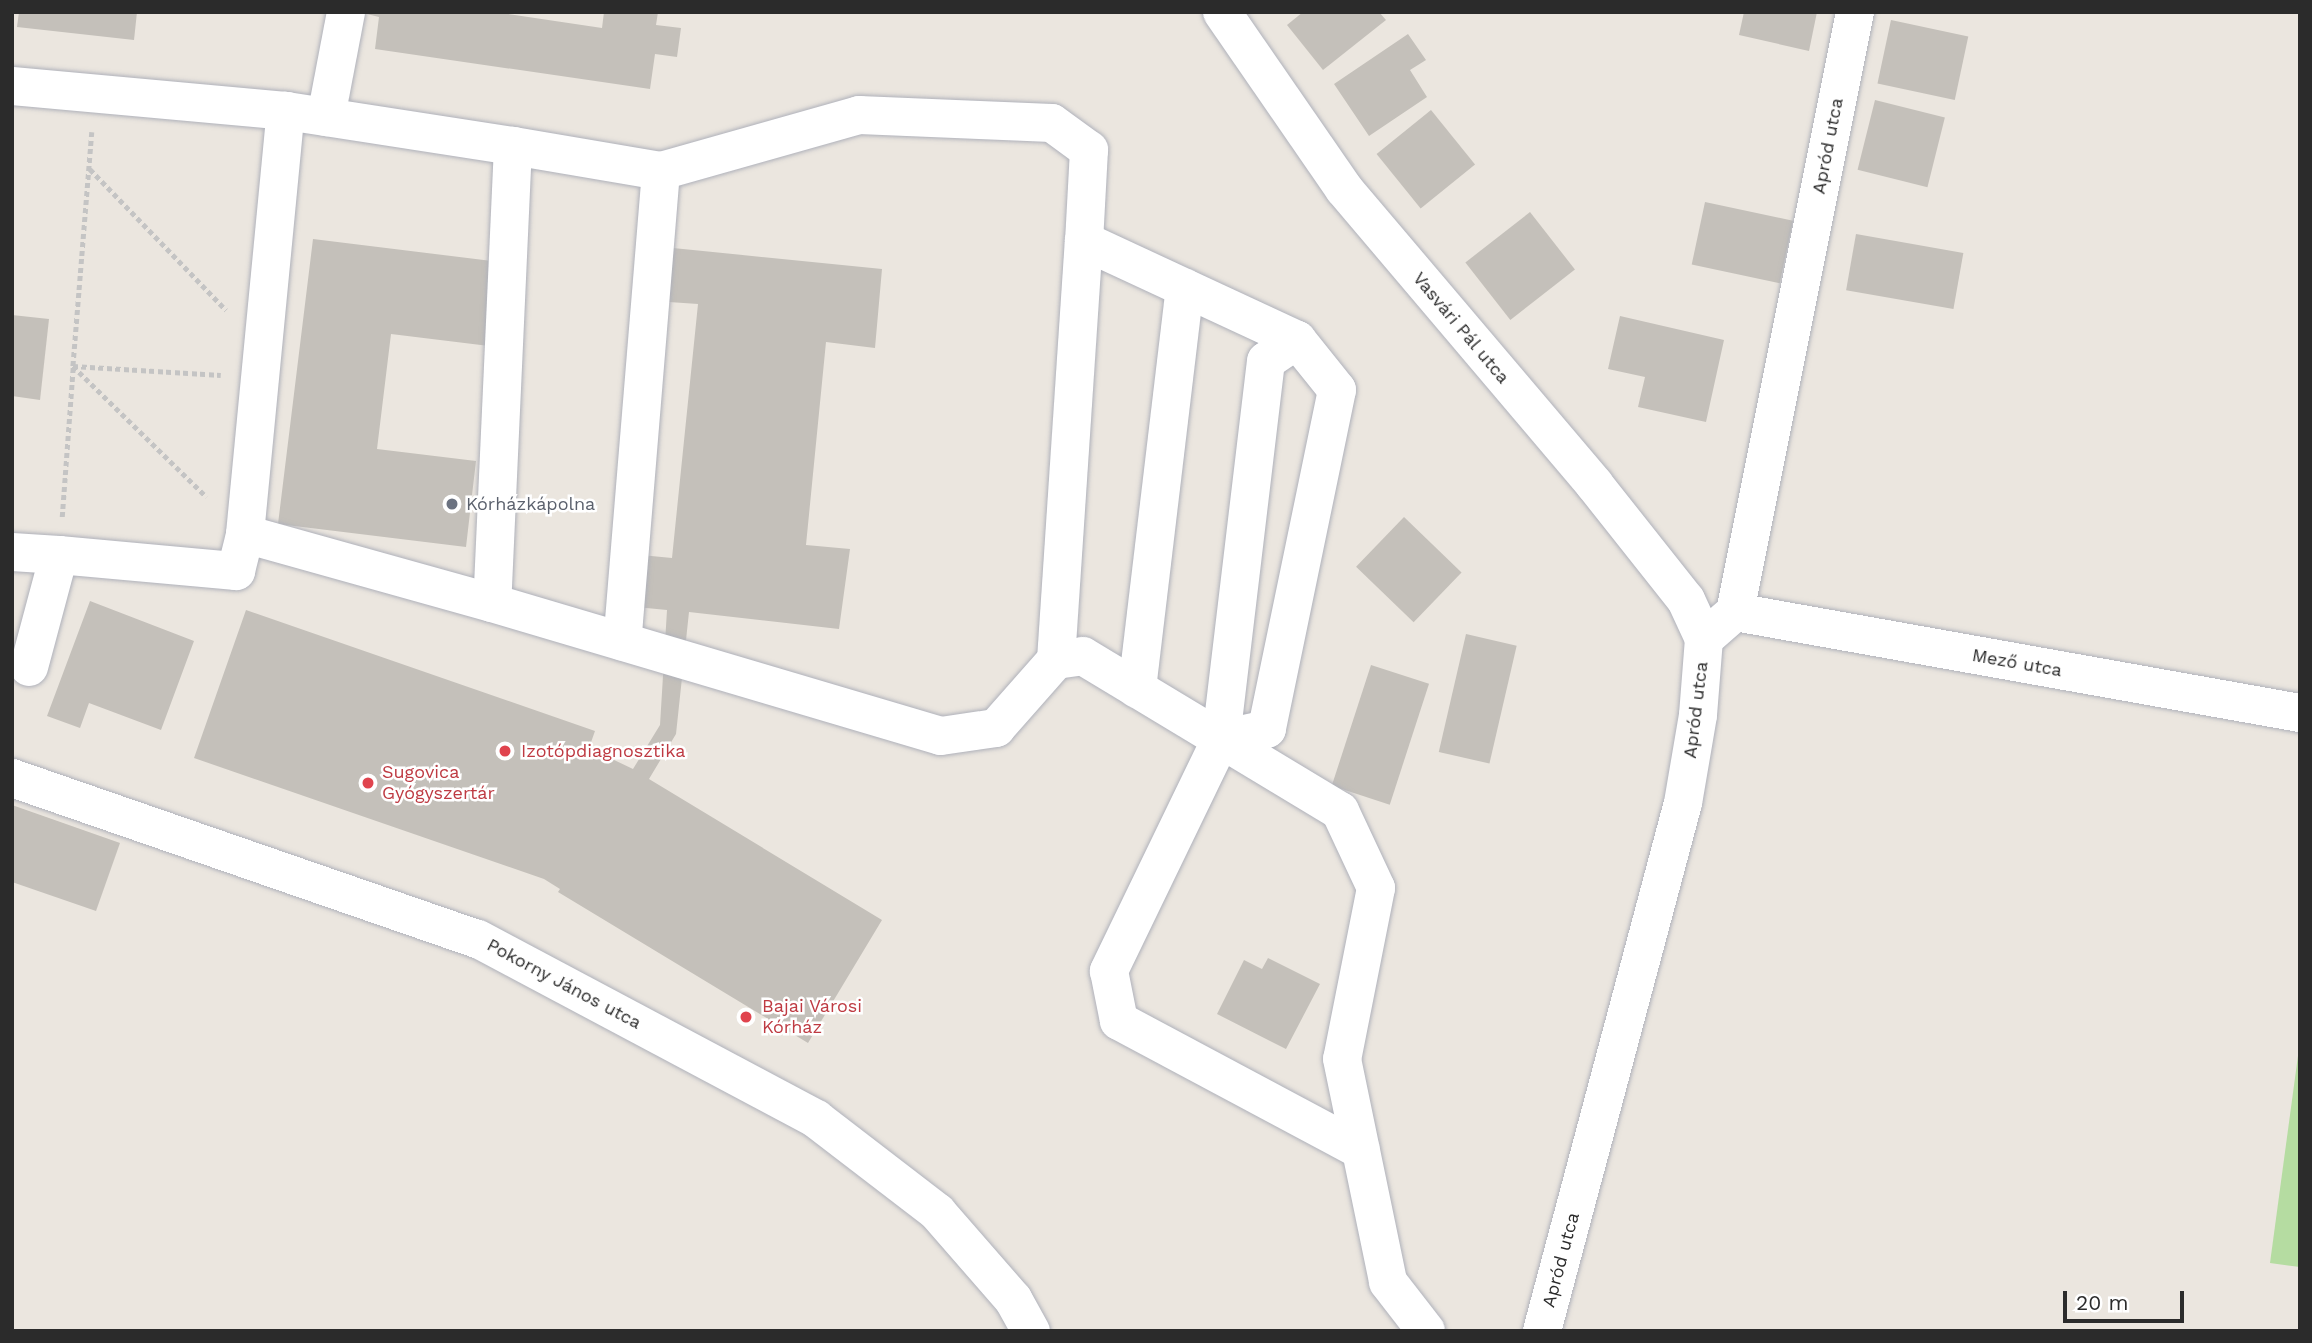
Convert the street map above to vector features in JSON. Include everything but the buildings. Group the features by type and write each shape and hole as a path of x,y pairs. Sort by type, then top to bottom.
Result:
{"street":[{"path":"326,117 346,12"},
{"name":"Vasvári Pál utca","path":"1222,12 1344,189 1594,484 1686,600 1704,639"},
{"name":"Apród utca","path":"1542,1331 1683,803 1699,715 1704,639 1735,612 1855,12"},
{"path":"12,86 286,111 661,171 859,115 1052,123 1089,150 1056,660 996,727 941,736 492,603 246,534"},
{"path":"12,552 236,571 246,534 286,111"},
{"path":"492,603 513,146"},
{"path":"622,641 661,171"},
{"path":"1084,242 1297,340 1337,390 1267,729 1221,739"},
{"path":"1137,689 1185,288"},
{"path":"1297,340 1266,361 1221,739 1109,971 1119,1021 1360,1150"},
{"path":"29,667 59,555"},
{"name":"Mező utca","path":"1735,612 2300,713"},
{"path":"1056,660 1083,656 1340,811 1376,888 1342,1059 1388,1282 1426,1331"},
{"name":"Pokorny János utca","path":"12,778 478,939 816,1119 937,1212 1013,1299 1031,1331"}],"path":[{"path":"59,555 95,95"},
{"path":"89,169 262,363"},
{"path":"73,366 262,363"},
{"path":"73,366 246,534"}],"green space":[{"path":"2300,1041 2300,1267 2270,1263"}],"place":[{"name":"Kórházkápolna","path":"452,504"},
{"name":"Izotópdiagnosztika","path":"505,751"},
{"name":"Sugovica Gyógyszertár","path":"368,783"},
{"name":"Bajai Városi Kórház","path":"746,1017"}]}
